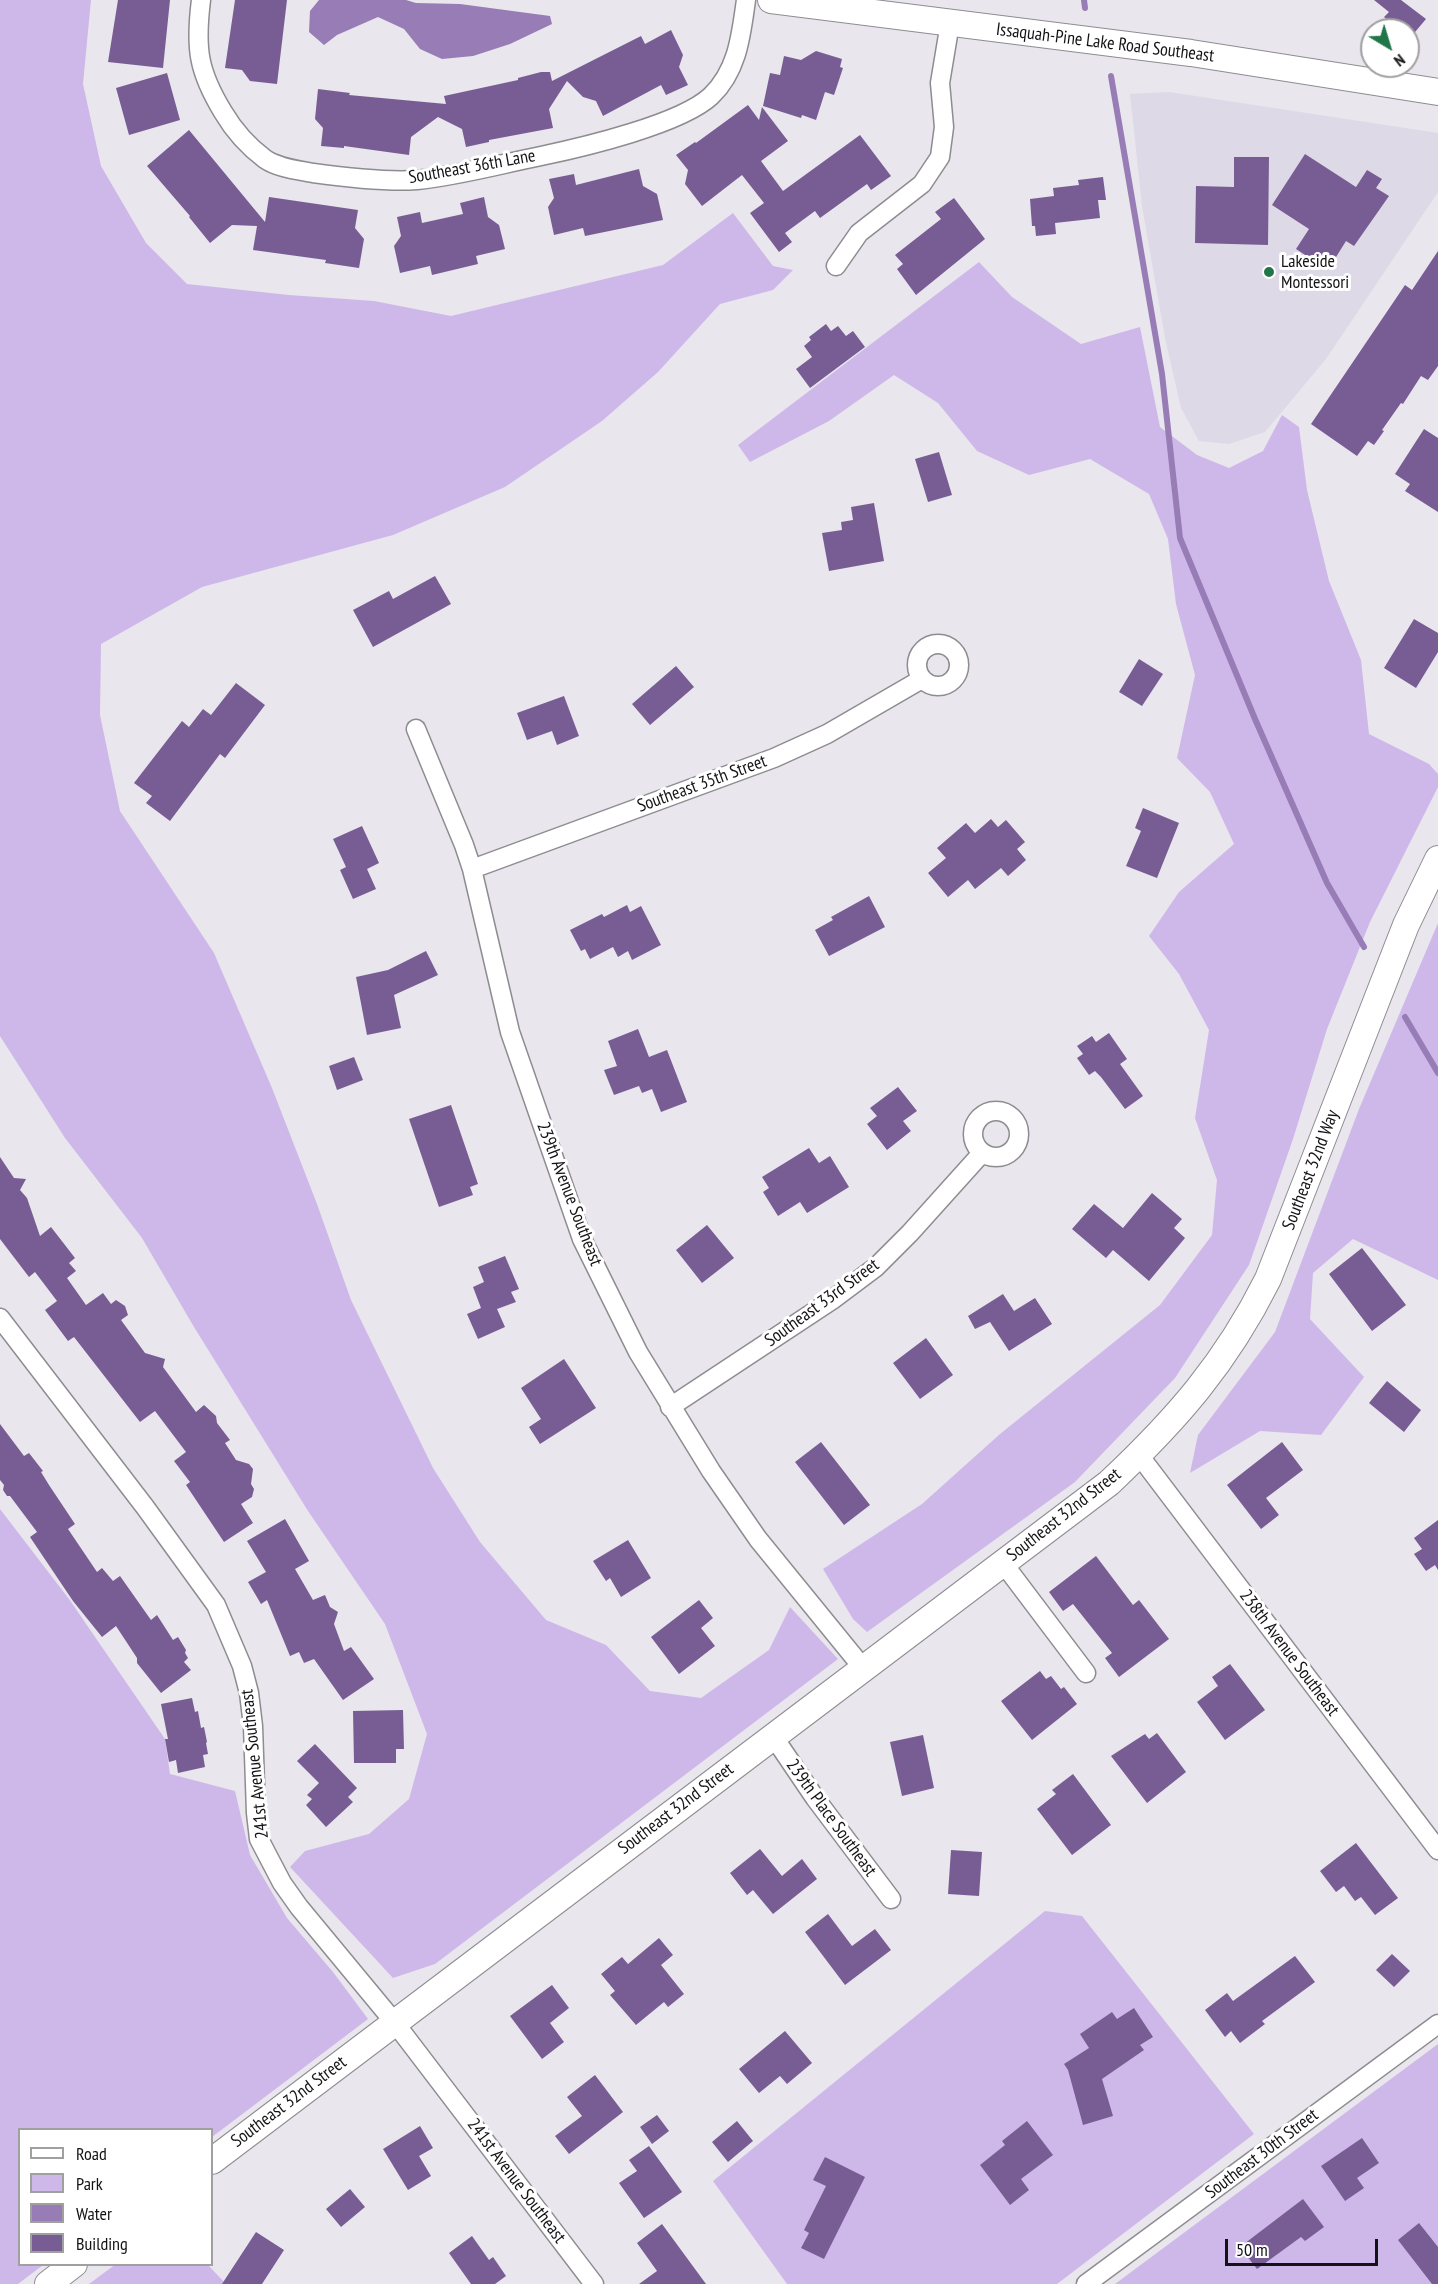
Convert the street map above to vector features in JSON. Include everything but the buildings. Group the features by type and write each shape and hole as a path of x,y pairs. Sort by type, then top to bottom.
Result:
{"street":[{"name":"Southeast 36th Lane","path":"201,0 198,27 200,65 208,87 227,118 248,144 267,160 294,169 337,177 416,180 578,148 674,118 693,109 710,97 729,74 736,56 746,0"},
{"name":"Issaquah-Pine Lake Road Southeast","path":"771,0 1191,53 1438,92"},
{"path":"836,266 859,233 922,184 940,157 944,127 940,83 950,23"},
{"name":"Southeast 35th Street","path":"472,869 774,758 827,734 922,679"},
{"name":"239th Avenue Southeast","path":"416,729 472,869 510,1032 582,1239 638,1352 711,1471 758,1539 863,1668"},
{"name":"Southeast 32nd Way","path":"1139,1455 1186,1406 1220,1363 1253,1309 1268,1279 1302,1196 1359,1042 1406,925 1438,859"},
{"name":"Southeast 33rd Street","path":"670,1407 832,1300 876,1267 982,1153"},
{"name":"241st Avenue Southeast","path":"0,1318 145,1506 216,1605 242,1666 249,1692 259,1839 276,1873 299,1907 395,2022 594,2284"},
{"name":"Southeast 32nd Street","path":"213,2160 1109,1483 1139,1455"},
{"name":"238th Avenue Southeast","path":"1139,1455 1438,1850"},
{"path":"1003,1563 1086,1673"},
{"name":"239th Place Southeast","path":"772,1736 815,1798 891,1899"},
{"name":"Southeast 30th Street","path":"1086,2284 1438,2024"},
{"path":"48,2284 73,2266"}],"shaded area":[{"name":"Lakeside Montessori","path":"1169,92 1438,133 1438,192 1326,359 1265,432 1229,444 1199,441 1181,408 1165,338 1142,206 1130,94"}],"green space":[{"path":"0,0 91,0 83,84 101,166 146,243 187,284 374,301 451,316 663,265 733,213 773,266 793,270 773,290 720,304 658,372 602,421 505,487 393,535 202,587 101,644 100,715 120,811 214,953 272,1088 351,1300 433,1468 480,1542 546,1620 606,1645 650,1691 701,1698 769,1650 790,1607 838,1659 435,1964 393,1978 290,1867 305,1851 369,1834 409,1799 427,1734 385,1624 308,1511 194,1327 142,1238 65,1138 0,1036"},
{"path":"979,262 1012,297 1081,344 1140,327 1160,427 1197,455 1229,468 1263,451 1282,415 1299,427 1307,490 1329,581 1361,660 1369,734 1429,764 1438,774 1438,787 1370,922 1327,1029 1293,1139 1249,1265 1175,1378 1075,1482 867,1632 853,1619 823,1569 922,1504 1000,1434 1160,1305 1212,1235 1217,1180 1195,1118 1209,1030 1179,974 1149,936 1179,892 1234,844 1210,792 1177,758 1195,675 1176,604 1168,539 1149,494 1090,459 1029,475 977,451 938,403 894,375 829,421 750,462 738,445"},
{"path":"1438,923 1438,1280 1353,1239 1313,1273 1310,1319 1364,1377 1321,1435 1260,1431 1190,1473 1198,1435 1275,1332 1359,1109"},
{"path":"0,1509 69,1599 165,1739 170,1774 235,1791 250,1855 287,1918 333,1972 368,2019 213,2136 213,2128 18,2128 18,2266 42,2266 18,2284 0,2284"},
{"path":"1045,1911 1082,1916 1254,2134 1057,2284 787,2284 713,2181"},
{"path":"1438,2044 1438,2284 1115,2284"},
{"path":"113,2266 209,2266 226,2284 89,2284"}],"water":[{"path":"319,0 406,0 416,3 460,4 550,16 552,24 510,44 473,56 442,59 420,49 404,29 378,17 337,35 324,45 309,32 310,11"}],"waterway":[{"path":"1084,0 1085,8"},
{"path":"1111,76 1162,374 1180,538 1255,719 1327,883 1364,947"},
{"path":"1405,1017 1438,1073"}],"place":[{"name":"Lakeside Montessori","path":"1269,272"}]}
